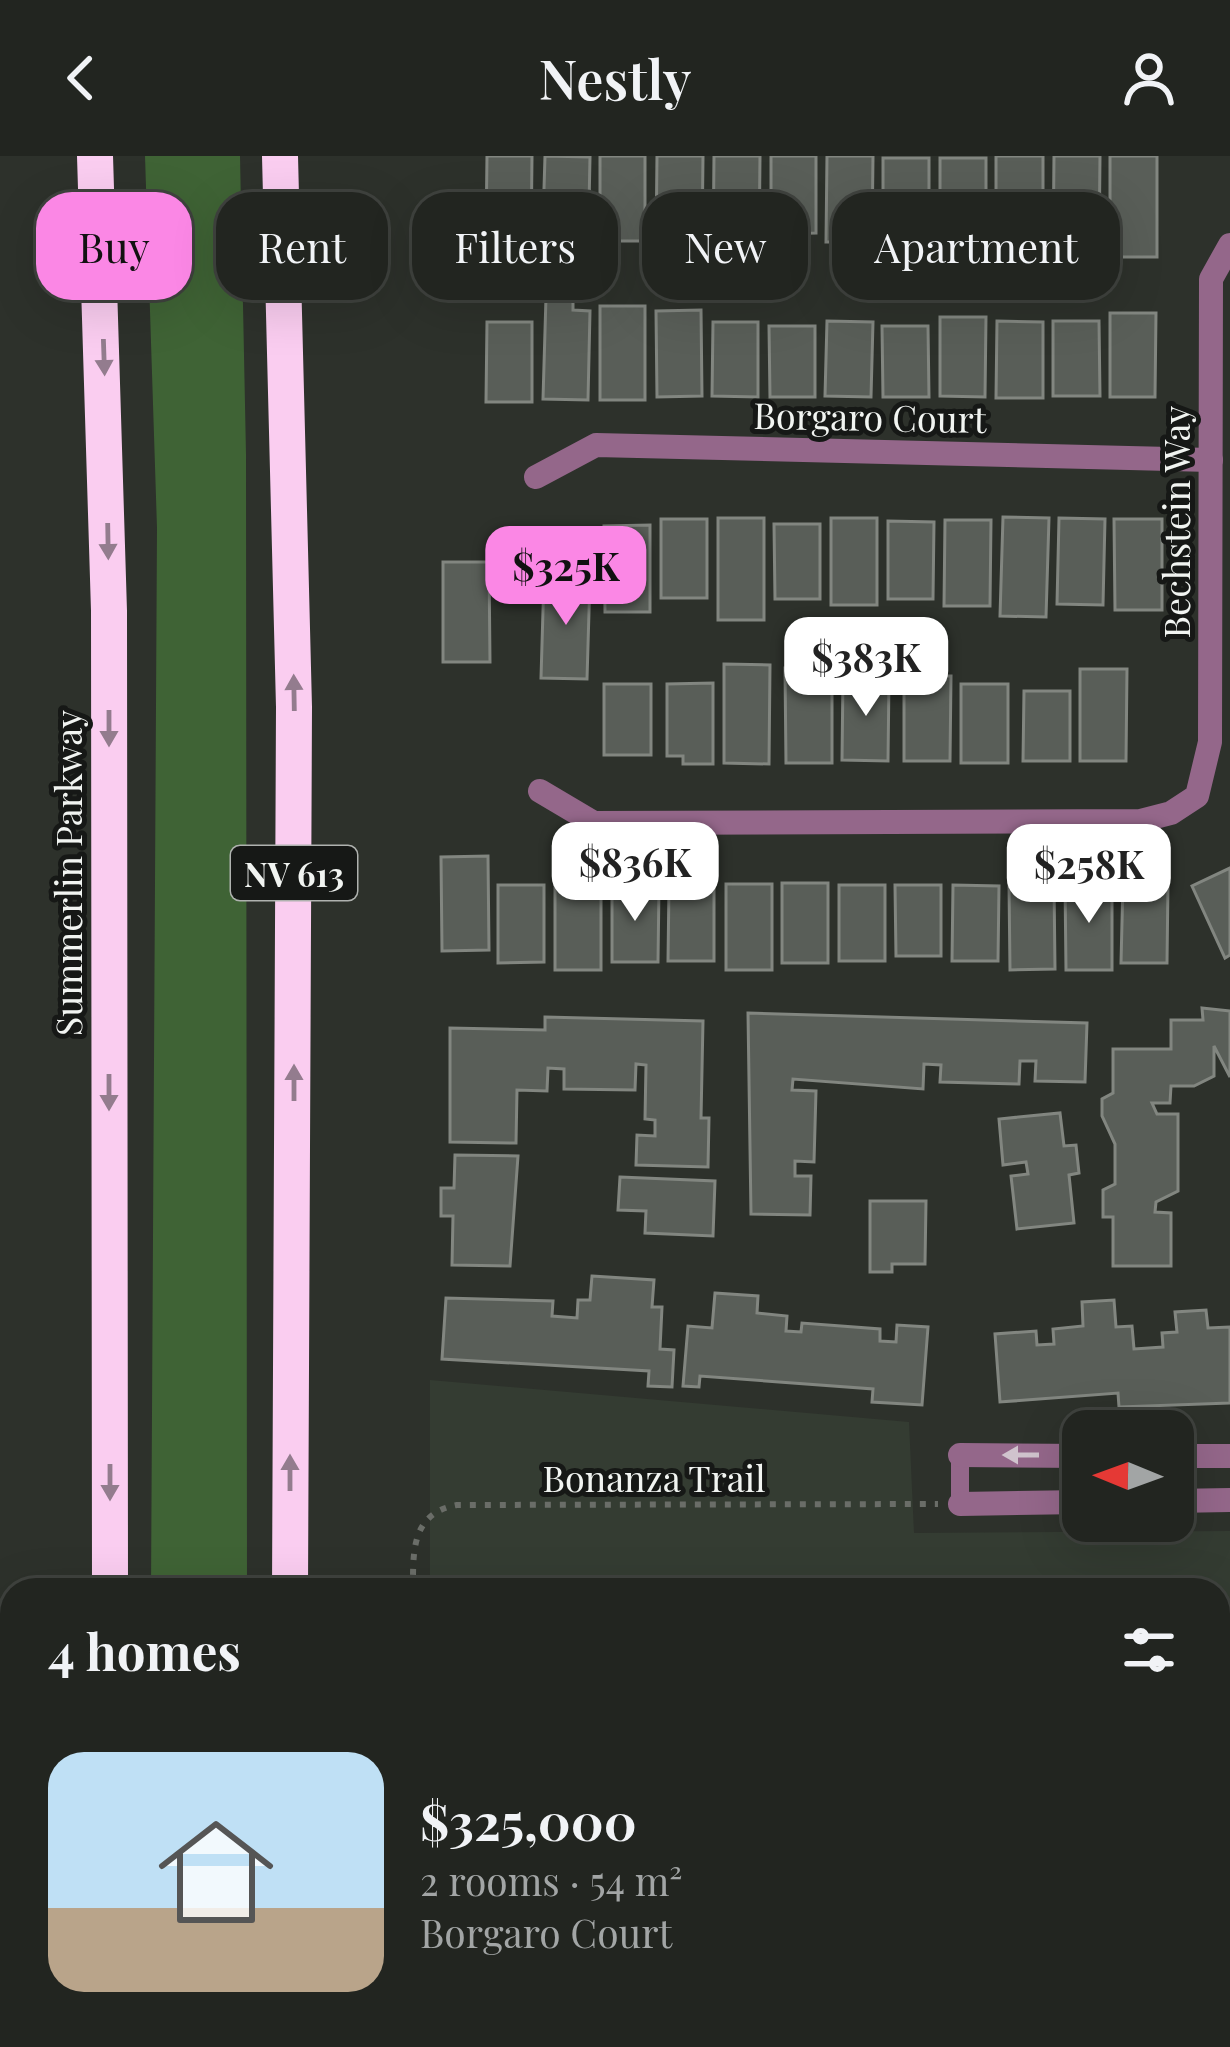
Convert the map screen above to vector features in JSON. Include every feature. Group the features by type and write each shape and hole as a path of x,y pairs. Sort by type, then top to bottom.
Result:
{"highway":[{"name":"Summerlin Parkway","path":"95,156 109,610 110,1578"},
{"name":"NV 613","path":"280,156 294,707 290,1578"}],"street":[{"name":"Bechstein Way","path":"540,791 594,823 1140,821 1171,813 1197,796 1210,742 1211,279 1227,246"},
{"name":"Borgaro Court","path":"536,477 596,445 1211,460"},
{"path":"960,1455 1062,1456"},
{"path":"1194,1456 1230,1456"},
{"path":"1194,1501 1230,1500"},
{"path":"960,1504 1062,1502"}],"lane":[{"path":"960,1455 960,1504"}],"path":[{"name":"Bonanza Trail","path":"413,1578 413,1545 425,1521 457,1505 960,1504"}],"shaded area":[{"path":"430,1380 909,1422 914,1533 1062,1532 1062,1542 1194,1542 1194,1531 1230,1531 1230,1578 430,1578"}],"green space":[{"path":"145,156 240,156 241,192 216,192 216,300 243,300 247,1578 151,1578 157,528 150,300 192,300 192,192 146,192"}],"building":[{"path":"487,156 532,156 532,192 487,192"},
{"path":"545,156 590,157 589,192 544,192"},
{"path":"600,156 645,156 642,241 618,241 618,192 600,192"},
{"path":"657,156 703,156 703,192 657,192"},
{"path":"714,156 760,156 760,192 714,192"},
{"path":"771,156 816,156 816,233 808,233 808,192 771,192"},
{"path":"827,156 873,156 873,192 832,192 832,242 826,242"},
{"path":"996,156 1043,156 1043,192 996,192"},
{"path":"1054,156 1100,156 1100,192 1054,192"},
{"path":"1110,156 1157,156 1157,257 1120,257 1120,192 1110,192"},
{"path":"883,158 929,158 929,192 883,192"},
{"path":"940,158 986,158 986,192 940,192"},
{"path":"546,300 573,300 573,310 590,311 588,400 543,399"},
{"path":"600,306 645,306 645,400 600,400"},
{"path":"701,310 702,396 657,397 656,311"},
{"path":"1110,313 1156,313 1155,397 1110,397"},
{"path":"940,317 986,317 985,397 940,396"},
{"path":"827,321 873,322 871,397 825,396"},
{"path":"997,321 1043,322 1043,398 996,398"},
{"path":"1053,321 1099,321 1100,396 1053,396"},
{"path":"487,322 532,322 532,402 486,402"},
{"path":"713,322 758,322 758,397 712,396"},
{"path":"769,326 815,326 815,397 770,397"},
{"path":"882,326 928,326 929,397 883,397"},
{"path":"1003,517 1049,518 1046,617 1000,616"},
{"path":"718,518 764,518 764,620 718,620"},
{"path":"831,518 877,518 877,605 831,605"},
{"path":"1059,518 1105,519 1103,605 1057,604"},
{"path":"661,519 707,519 707,598 661,598"},
{"path":"1114,519 1162,519 1162,610 1115,610"},
{"path":"945,520 991,520 990,606 944,606"},
{"path":"888,521 934,522 933,599 888,599"},
{"path":"774,524 820,524 820,599 775,599"},
{"path":"650,525 650,612 605,612 604,526"},
{"path":"443,562 489,562 490,662 443,662"},
{"path":"544,577 590,578 587,679 541,678"},
{"path":"724,664 770,665 769,764 724,763"},
{"path":"785,668 832,668 832,763 786,763"},
{"path":"1080,669 1127,669 1126,761 1080,761"},
{"path":"904,676 951,676 950,761 904,761"},
{"path":"843,677 889,678 888,761 842,760"},
{"path":"713,683 713,764 683,764 683,756 667,756 667,684"},
{"path":"604,684 651,684 651,755 604,755"},
{"path":"961,684 1008,684 1008,763 961,763"},
{"path":"1024,691 1070,691 1070,761 1023,761"},
{"path":"488,856 489,950 442,951 441,857"},
{"path":"1230,868 1230,955 1225,958 1192,886"},
{"path":"1065,882 1112,882 1112,970 1066,970"},
{"path":"1123,882 1168,883 1167,963 1121,963"},
{"path":"782,883 828,883 828,963 782,963"},
{"path":"1054,883 1055,969 1010,970 1009,884"},
{"path":"555,884 601,884 601,970 555,970"},
{"path":"726,884 772,884 772,970 726,970"},
{"path":"498,885 544,885 544,962 498,963"},
{"path":"839,885 885,885 885,961 839,961"},
{"path":"895,885 941,885 941,956 896,956"},
{"path":"953,885 999,886 998,961 952,961"},
{"path":"612,886 659,886 658,962 612,962"},
{"path":"669,886 714,886 714,961 668,961"},
{"path":"1202,1008 1230,1011 1230,1077 1214,1046 1214,1076 1194,1086 1171,1086 1170,1103 1152,1103 1157,1114 1178,1114 1178,1191 1156,1202 1155,1212 1171,1213 1171,1266 1113,1266 1113,1217 1103,1217 1103,1190 1115,1184 1115,1144 1102,1116 1102,1099 1113,1093 1113,1049 1171,1049 1171,1020 1203,1020"},
{"path":"748,1013 1087,1023 1085,1082 1035,1081 1036,1061 1020,1061 1019,1084 940,1082 941,1065 924,1064 923,1089 793,1079 792,1090 816,1091 814,1162 795,1161 795,1176 811,1176 810,1215 751,1214"},
{"path":"545,1017 703,1021 701,1118 709,1118 708,1167 636,1165 637,1135 655,1136 655,1120 645,1119 646,1065 636,1064 635,1090 564,1089 564,1069 548,1068 547,1091 517,1090 516,1143 450,1142 450,1028 545,1030"},
{"path":"1060,1113 1064,1146 1076,1145 1079,1173 1069,1175 1074,1223 1017,1229 1011,1176 1028,1174 1026,1162 1003,1165 999,1119"},
{"path":"455,1155 518,1156 510,1266 452,1265 453,1216 441,1216 441,1188 454,1188"},
{"path":"620,1177 715,1181 713,1236 645,1233 646,1211 618,1210"},
{"path":"870,1201 926,1201 925,1264 892,1264 892,1272 870,1272"},
{"path":"592,1276 654,1280 652,1307 662,1307 660,1349 674,1350 672,1387 648,1386 649,1371 442,1359 446,1298 553,1301 552,1316 577,1318 578,1300 590,1300"},
{"path":"715,1293 758,1296 757,1313 787,1316 786,1331 801,1332 802,1323 880,1329 880,1341 896,1342 897,1325 928,1327 922,1405 872,1402 873,1389 700,1376 699,1387 683,1386 688,1326 712,1328"},
{"path":"1114,1300 1116,1327 1132,1326 1134,1349 1163,1347 1162,1333 1177,1332 1175,1312 1206,1310 1208,1328 1230,1327 1230,1403 1119,1407 1118,1393 1000,1402 995,1334 1036,1331 1037,1345 1054,1344 1053,1329 1083,1326 1082,1302"}]}
